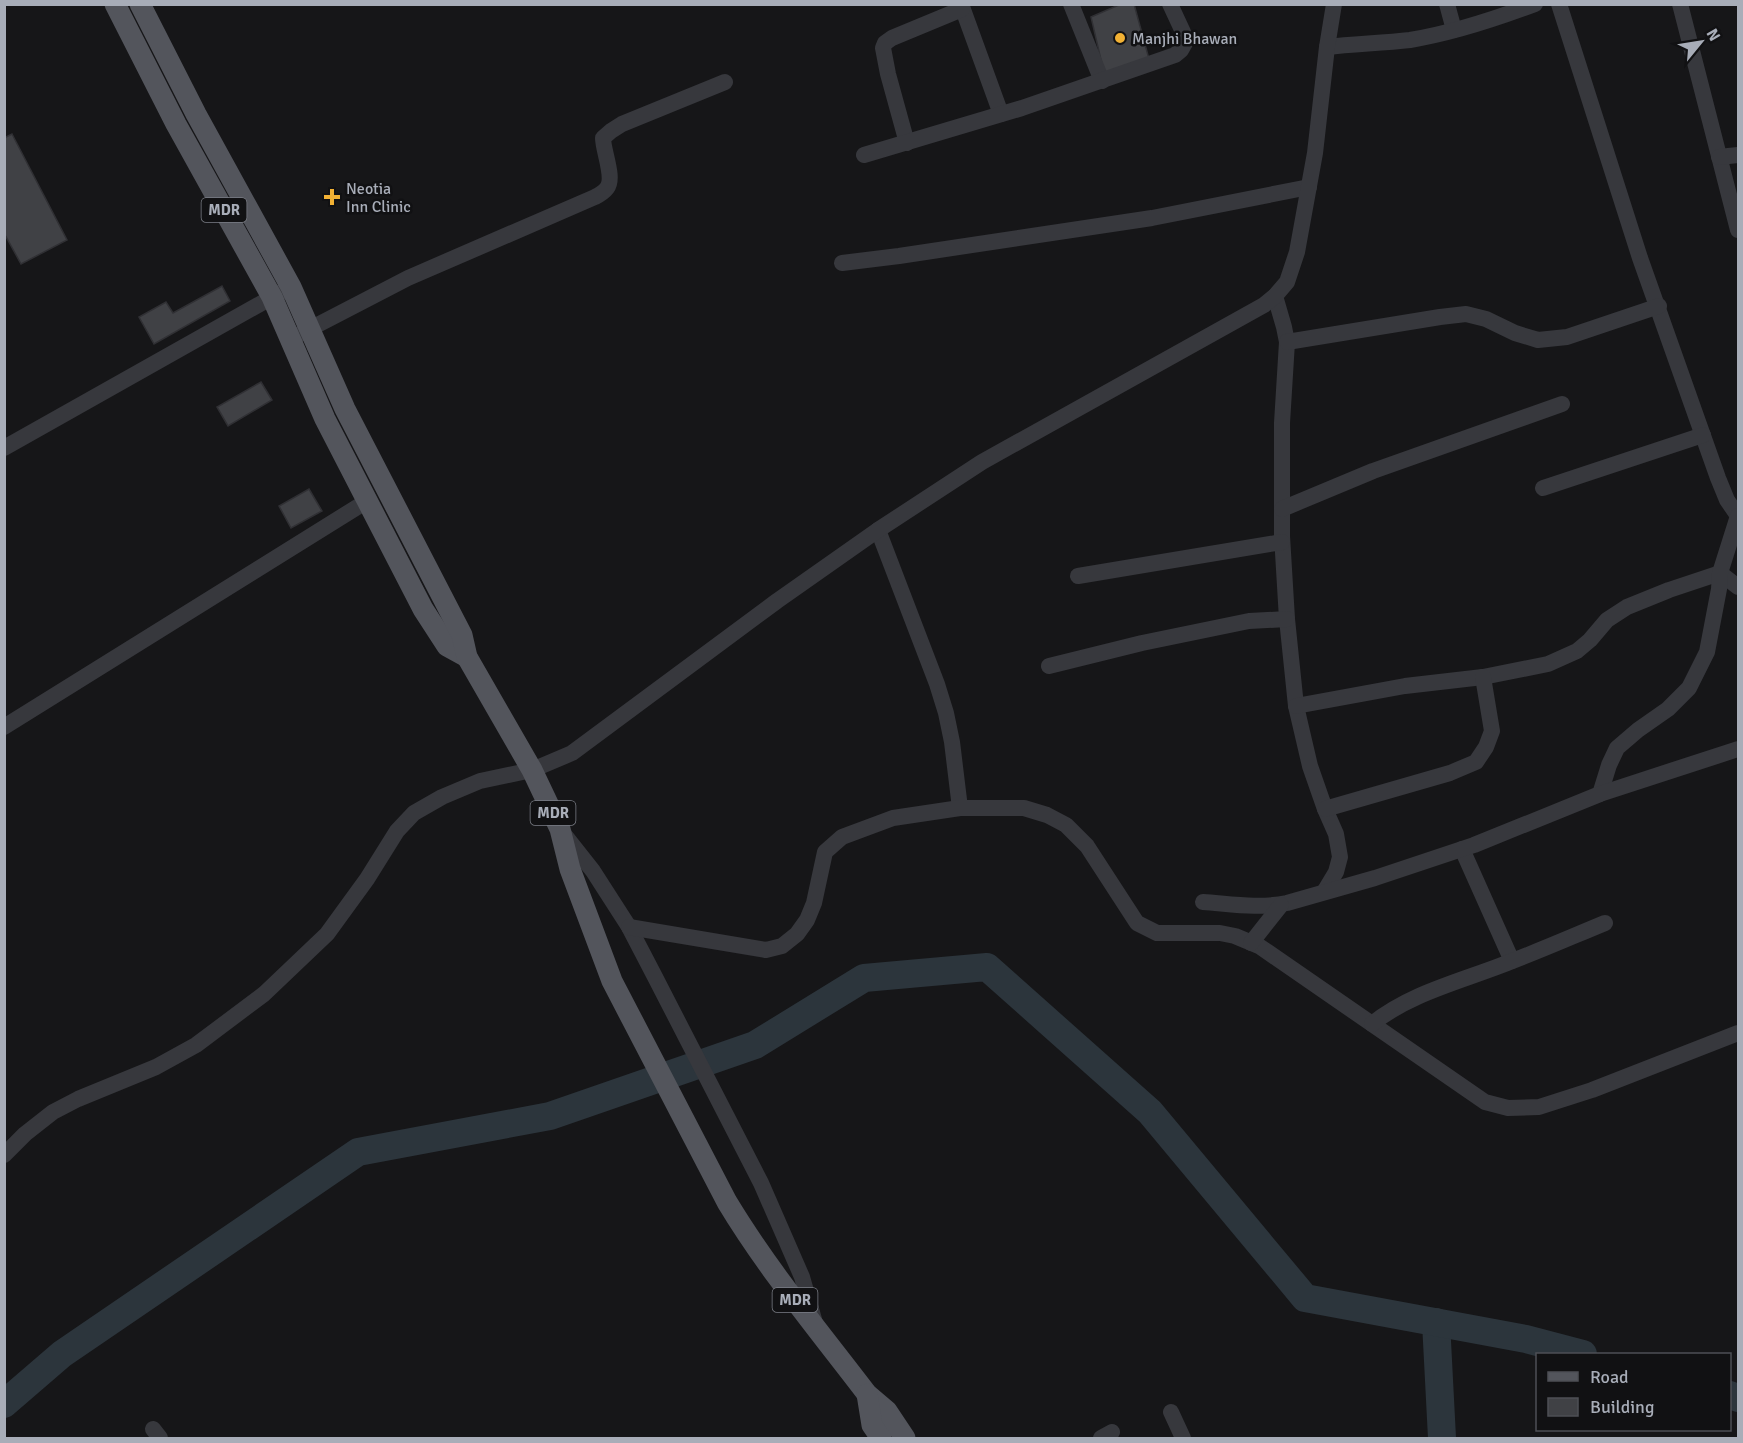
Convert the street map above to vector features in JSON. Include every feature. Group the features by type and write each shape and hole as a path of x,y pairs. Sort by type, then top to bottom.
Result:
{"main road":[{"name":"MDR","path":"115,4 176,124 272,297 325,419 423,609 447,646 467,657"},
{"name":"MDR","path":"140,4 196,114 291,286 345,409 462,635 467,657 532,770 560,829 570,869 612,981 727,1202 768,1265 867,1395 887,1411 905,1438"},
{"name":"MDR","path":"867,1395 872,1425 881,1438"}],"street":[{"path":"1071,4 1102,81"},
{"path":"864,155 1001,114 1175,55 1185,43 1183,32 1170,4"},
{"path":"4,1155 25,1134 53,1112 78,1099 156,1067 196,1045 264,994 327,934 367,879 397,831 414,813 442,796 480,781 532,770 572,753 777,601 878,530 982,462 1264,305 1275,296 1287,282 1297,252 1315,153 1334,4"},
{"path":"1447,4 1455,30"},
{"path":"1327,47 1410,40 1487,21 1535,4"},
{"path":"1559,4 1640,258 1727,500 1738,516 1720,573 1707,651 1689,688 1668,709 1617,748 1600,794"},
{"path":"1680,4 1738,230"},
{"path":"907,142 888,74 883,48 885,43 962,7 1001,114"},
{"path":"289,339 408,279 595,197 606,190 609,184 603,138 610,131 725,82"},
{"path":"1719,157 1738,155"},
{"path":"842,263 1152,218 1309,187"},
{"path":"4,448 291,286"},
{"path":"1275,296 1287,342 1282,423 1282,542 1296,706 1310,766 1336,834 1340,857 1336,872 1324,892"},
{"path":"1287,342 1466,314 1486,319 1515,333 1538,340 1567,337 1659,306"},
{"path":"1282,509 1373,471 1562,404"},
{"path":"1544,488 1703,435"},
{"path":"4,727 367,501"},
{"path":"878,530 946,713 960,808"},
{"path":"1078,576 1139,564 1282,542"},
{"path":"1720,573 1738,587"},
{"path":"1296,706 1405,686 1483,677 1548,664 1576,651 1590,640 1607,620 1627,607 1720,573"},
{"path":"1048,666 1142,643 1249,621 1287,619"},
{"path":"1325,809 1450,773 1476,762 1486,747 1492,731 1483,677"},
{"path":"1203,902 1258,906 1281,904 1375,878 1462,849 1600,794 1738,748"},
{"path":"629,927 766,950 782,946 797,934 807,920 814,903 825,852 842,837 893,818 960,808 1024,808 1047,815 1066,825 1087,846 1137,923 1157,933 1220,933 1235,936 1259,946 1485,1102 1508,1108 1539,1107 1592,1090 1738,1033"},
{"path":"560,829 593,871 629,927 761,1183 802,1277 817,1329"},
{"path":"1462,849 1512,961"},
{"path":"1251,943 1281,904"},
{"path":"1372,1024 1398,1005 1420,995 1605,923"},
{"path":"1171,1412 1183,1438"}],"building":[{"name":"Manjhi Bhawan","path":"1121,4 1134,4 1149,59 1104,73 1091,17"},
{"path":"12,134 67,240 21,264 4,233 4,138"},
{"path":"222,286 230,301 154,344 139,317 166,302 173,313"},
{"path":"261,382 272,400 228,426 217,407"},
{"path":"309,489 322,511 291,528 279,506"}],"waterway":[{"path":"4,1404 62,1354 358,1152 550,1116 755,1045 864,978 987,967 1150,1112 1305,1298 1526,1339 1579,1353"},
{"path":"1436,1322 1442,1438"},
{"path":"1731,1395 1738,1398"}],"place":[{"name":"Manjhi Bhawan","path":"1120,38"},
{"name":"Neotia Inn Clinic","path":"332,197"}]}
